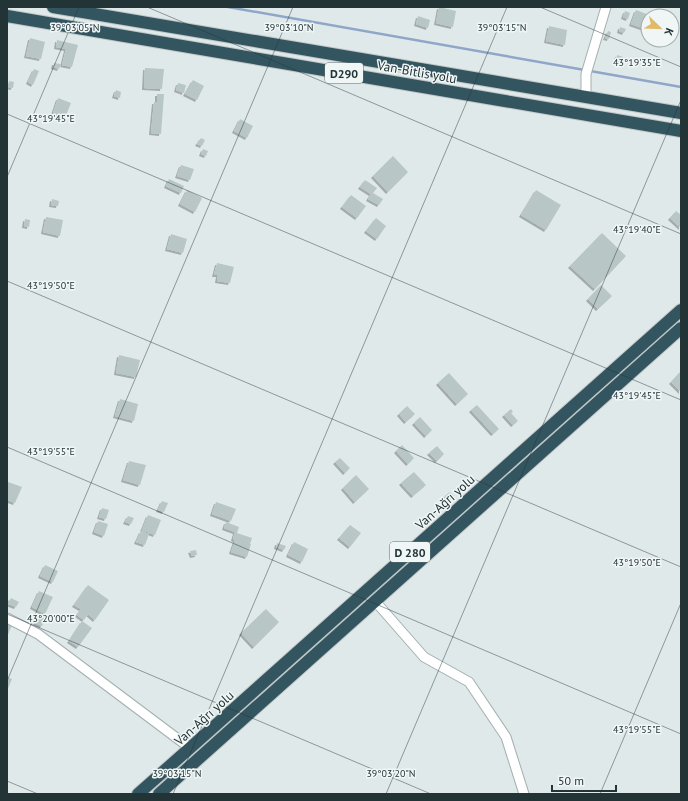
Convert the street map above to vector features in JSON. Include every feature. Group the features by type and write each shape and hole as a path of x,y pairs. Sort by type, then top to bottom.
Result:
{"highway":[{"name":"Van-Bitlis yolu","path":"53,7 681,113"},
{"name":"Van-Bitlis yolu","path":"7,16 681,131"},
{"name":"Van-Ağrı yolu","path":"138,794 681,310"},
{"name":"Van-Ağrı yolu","path":"159,794 681,328"}],"street":[{"path":"586,97 587,70 606,7"},
{"path":"376,601 424,657 468,682 506,737 524,794"},
{"path":"7,618 38,634 190,748"}],"building":[{"path":"439,7 456,11 453,27 436,23"},
{"path":"636,10 640,12 640,27 631,24"},
{"path":"625,11 630,13 628,19 623,17"},
{"path":"418,16 430,20 428,28 416,24"},
{"path":"549,26 567,30 565,45 546,41"},
{"path":"620,27 626,29 624,33 619,31"},
{"path":"608,31 611,32 609,39 605,38"},
{"path":"30,38 45,42 41,59 26,56"},
{"path":"57,40 78,45 72,67 62,65 66,49 56,47"},
{"path":"617,55 623,57 622,61 616,60"},
{"path":"54,63 61,64 59,69 53,67"},
{"path":"145,68 164,69 162,89 144,88"},
{"path":"34,69 39,71 33,85 28,82"},
{"path":"193,80 204,86 197,100 185,94"},
{"path":"9,81 14,82 13,88 8,87"},
{"path":"178,83 186,85 184,93 176,90"},
{"path":"116,90 121,92 120,98 114,96"},
{"path":"157,94 164,94 161,134 151,133 154,102 157,102"},
{"path":"58,98 71,103 65,118 53,113"},
{"path":"240,119 253,126 247,138 234,131"},
{"path":"201,138 205,140 202,146 197,144"},
{"path":"203,149 208,151 206,156 201,154"},
{"path":"393,156 408,172 388,192 373,176"},
{"path":"181,165 194,169 190,180 177,176"},
{"path":"169,179 184,186 181,193 166,186"},
{"path":"365,180 377,188 373,193 383,199 379,205 368,199 371,194 360,187"},
{"path":"187,190 202,198 195,212 180,204"},
{"path":"536,190 561,205 546,230 521,215"},
{"path":"351,195 366,206 357,218 342,207"},
{"path":"52,199 59,201 58,206 51,205"},
{"path":"676,211 681,215 681,228 670,218"},
{"path":"46,217 63,220 60,236 43,232"},
{"path":"376,218 386,226 377,239 366,231"},
{"path":"25,219 30,220 29,227 24,226"},
{"path":"602,233 626,256 595,289 570,266"},
{"path":"171,234 187,239 183,253 167,249"},
{"path":"217,263 234,267 230,283 217,281 218,275 214,275"},
{"path":"601,285 612,296 598,309 588,299"},
{"path":"119,355 140,360 136,377 116,373"},
{"path":"681,371 681,392 671,382"},
{"path":"449,373 468,394 457,404 438,383"},
{"path":"120,399 138,404 134,421 115,416"},
{"path":"477,405 499,429 493,434 471,410"},
{"path":"407,406 415,414 406,422 399,414"},
{"path":"511,409 513,412 511,413 518,421 513,425 504,415"},
{"path":"420,417 432,430 426,436 414,423"},
{"path":"402,445 414,458 408,464 396,451"},
{"path":"437,446 444,454 437,461 429,453"},
{"path":"340,458 350,468 345,473 335,462"},
{"path":"129,461 146,465 140,485 123,480"},
{"path":"414,472 426,485 413,496 401,483"},
{"path":"356,475 369,489 355,502 343,488"},
{"path":"8,482 22,487 15,503 7,500"},
{"path":"450,492 454,496 449,501 445,496"},
{"path":"162,501 168,503 164,512 158,510"},
{"path":"216,502 236,509 231,521 212,514"},
{"path":"102,508 109,510 106,519 99,517"},
{"path":"148,515 161,520 155,535 142,530"},
{"path":"128,516 134,518 131,524 125,522"},
{"path":"98,521 108,524 104,536 94,532"},
{"path":"226,522 239,527 237,533 252,538 247,557 231,552 235,540 233,539 235,532 224,528"},
{"path":"350,525 361,533 350,547 339,538"},
{"path":"141,531 149,534 145,545 136,542"},
{"path":"294,542 308,549 302,562 288,555"},
{"path":"277,543 286,546 284,550 276,547"},
{"path":"196,550 197,555 192,556 190,551"},
{"path":"45,565 58,571 53,582 40,576"},
{"path":"88,585 109,600 95,620 88,614 84,620 77,615 81,609 74,605"},
{"path":"39,591 53,597 45,614 32,607"},
{"path":"11,598 19,602 16,607 8,604"},
{"path":"266,609 279,622 254,647 241,633"},
{"path":"39,614 46,618 42,626 35,623"},
{"path":"82,621 92,628 78,647 69,641"},
{"path":"7,623 12,625 7,637"},
{"path":"7,677 12,679 7,691"}],"waterway":[{"path":"228,7 681,87"}]}
